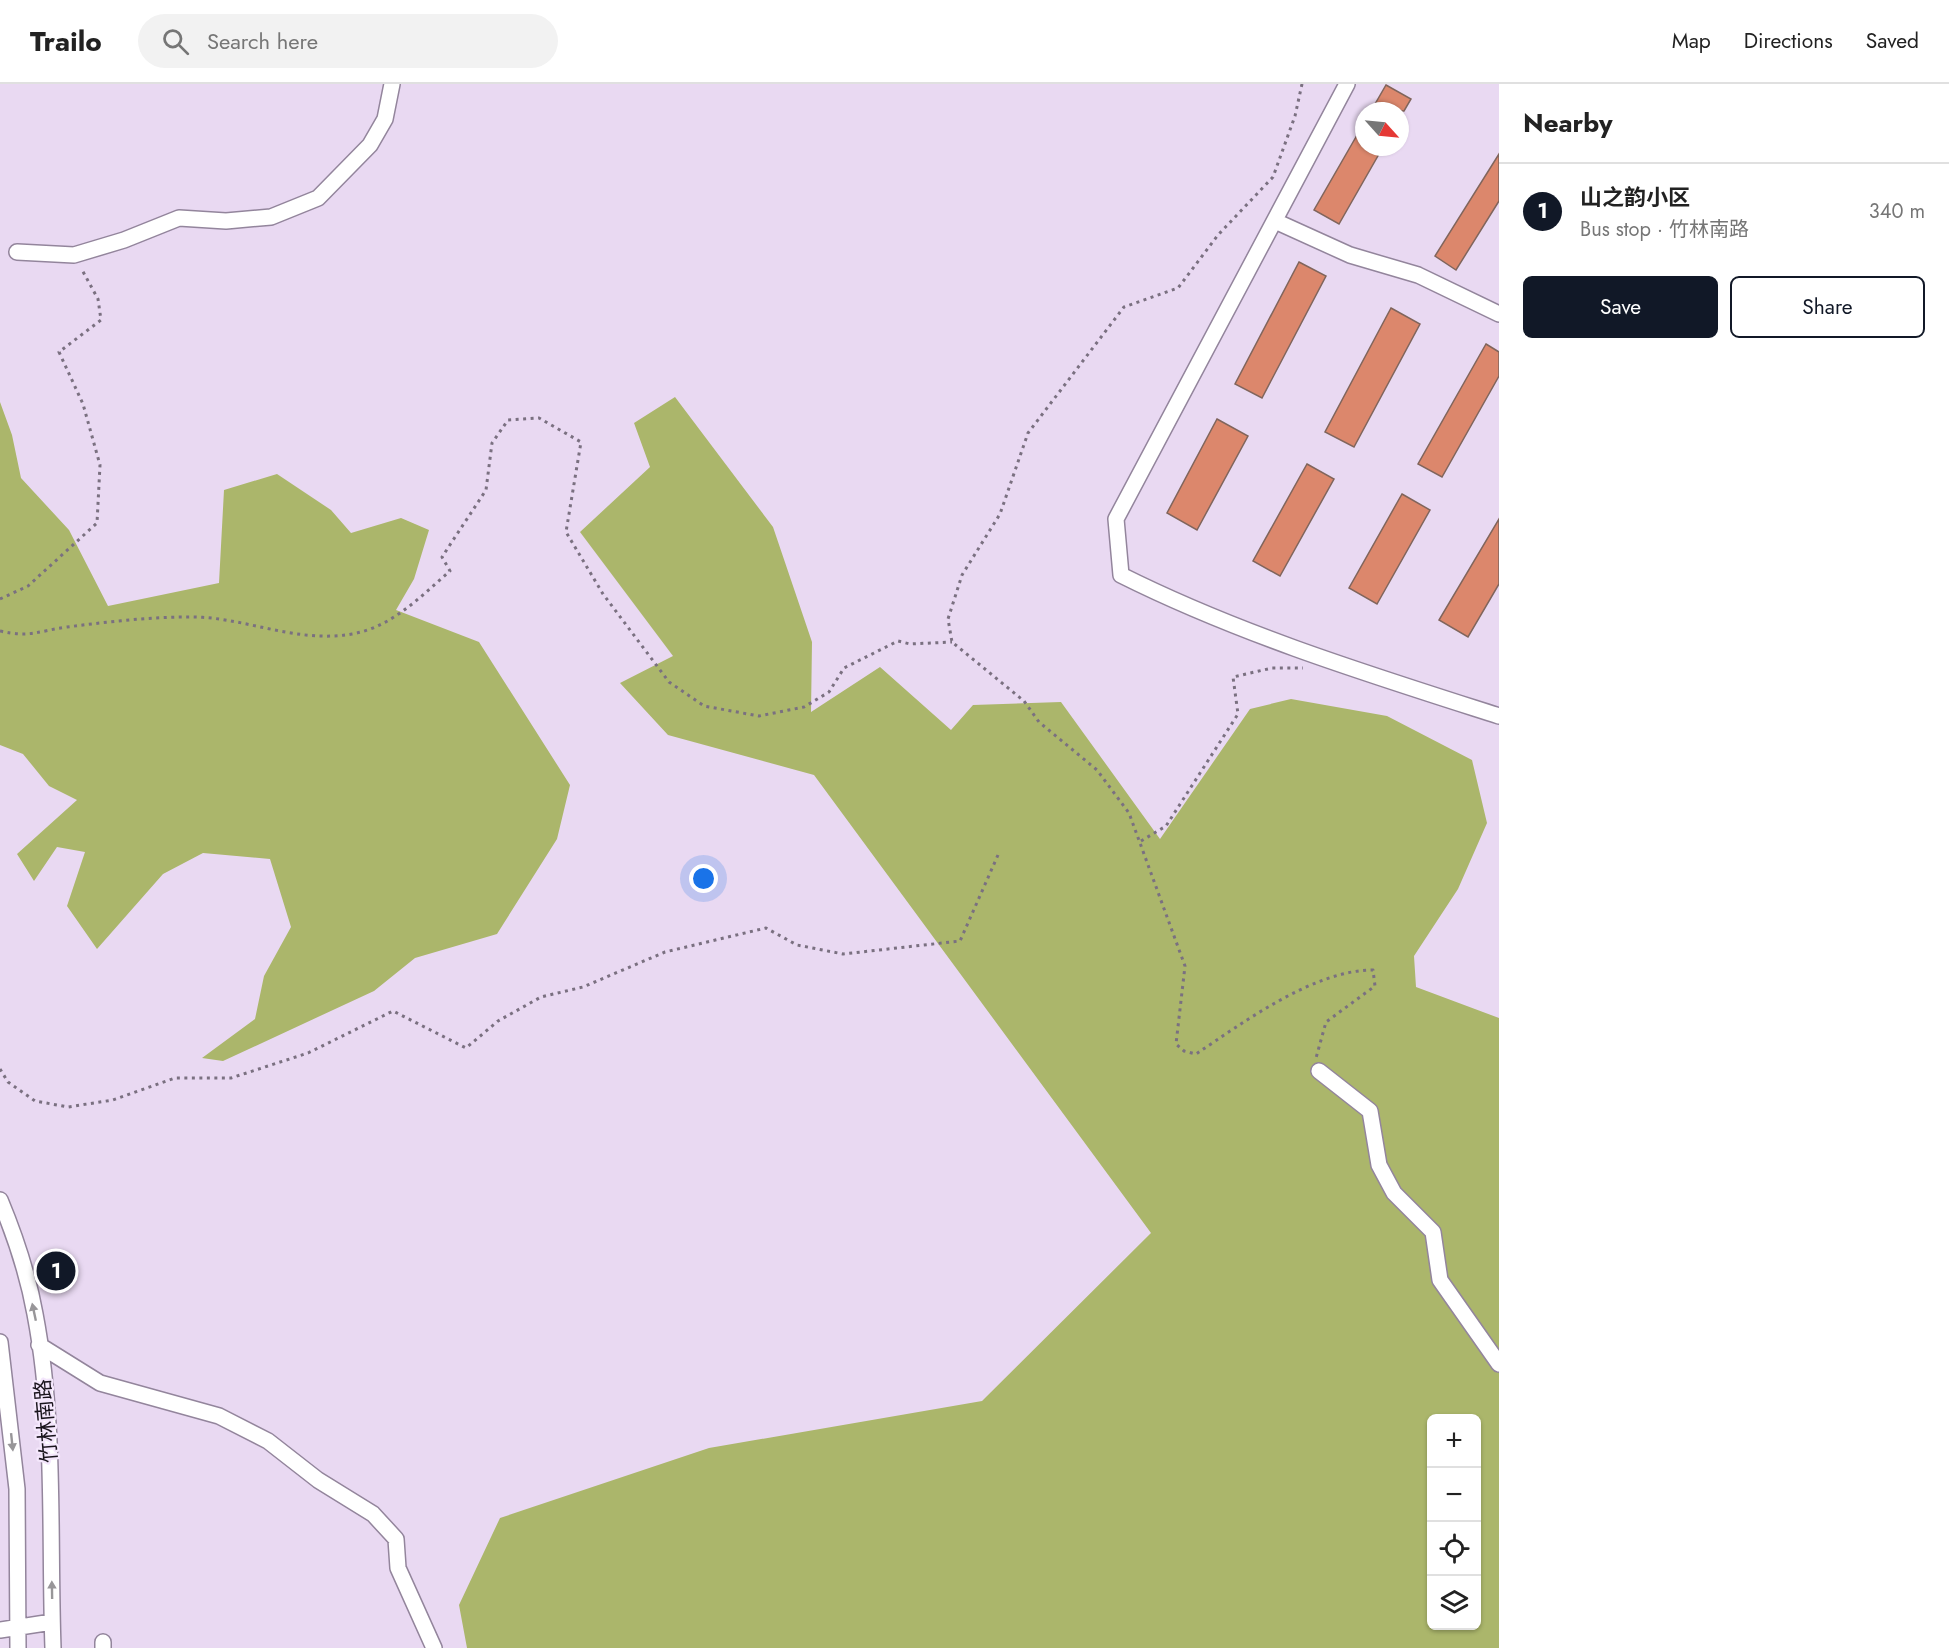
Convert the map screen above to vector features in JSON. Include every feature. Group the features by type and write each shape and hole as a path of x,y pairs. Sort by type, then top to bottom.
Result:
{"street":[{"path":"17,252 74,255 124,240 179,218 226,221 271,217 318,198 370,145 385,118 392,84"},
{"path":"1347,84 1116,519 1121,576 1169,600 1348,668 1499,716"},
{"path":"1275,221 1350,255 1418,275 1499,314"},
{"path":"1319,1071 1370,1111 1378,1165 1394,1192 1433,1232 1440,1280 1499,1364"},
{"name":"竹林南路","path":"0,1200 21,1258 35,1314 39,1345 49,1437 54,1648"},
{"name":"竹林南路","path":"0,1342 17,1490 18,1648"},
{"path":"39,1345 100,1383 219,1416 268,1441 318,1480 373,1514 396,1539 398,1568 434,1648"},
{"path":"0,1630 52,1622"}],"path":[{"path":"1302,84 1295,116 1273,177 1218,234 1178,288 1124,307 1028,433 1000,514 962,575 948,619 952,642 1024,701 1039,722 1097,770 1129,813 1185,966 1176,1044 1184,1051 1196,1054 1282,997 1357,970 1373,970 1375,986 1326,1022 1315,1059 1319,1071"},
{"path":"0,599 28,586 97,523 100,465 83,404 59,352 101,320 98,299 74,255"},
{"path":"0,631 22,636 66,627 191,616 288,634 335,636 383,625 415,602 450,571 442,557 486,490 492,443 508,420 539,418 581,442 566,532 603,594 669,682 704,706 759,716 804,707 829,692 844,668 898,641 910,644 952,642"},
{"path":"1141,841 1166,826 1239,714 1233,677 1272,668 1304,668"},
{"path":"0,1069 8,1082 35,1101 68,1107 113,1100 175,1078 231,1078 308,1053 393,1011 466,1048 498,1021 542,997 583,987 665,952 766,928 797,945 843,954 960,941 998,855"}],"green space":[{"path":"675,397 773,527 812,642 811,712 880,667 951,730 973,705 1061,702 1160,839 1250,709 1291,699 1387,716 1472,760 1487,823 1458,889 1414,956 1416,987 1499,1018 1499,1648 467,1648 459,1605 500,1518 709,1448 982,1401 1151,1233 814,775 668,735 620,683 673,656 580,532 650,467 634,423"},
{"path":"0,402 12,435 21,478 69,530 108,606 219,583 224,490 277,474 331,510 351,533 401,518 429,530 414,579 396,610 479,642 570,785 557,839 497,934 415,958 374,991 223,1061 202,1058 255,1019 264,976 291,927 270,859 203,853 163,874 97,949 67,906 85,852 57,847 34,881 17,854 77,800 49,786 23,754 0,745"}],"building":[{"path":"1386,85 1411,99 1409,102 1376,102"},
{"path":"1355,139 1355,156 1378,156 1339,224 1314,210"},
{"path":"1499,154 1499,201 1456,270 1435,256"},
{"path":"1299,262 1326,276 1262,398 1235,384"},
{"path":"1391,308 1420,324 1354,447 1325,432"},
{"path":"1486,344 1499,352 1499,376 1442,477 1418,464"},
{"path":"1217,419 1248,436 1197,530 1167,513"},
{"path":"1307,464 1334,479 1280,576 1253,561"},
{"path":"1402,494 1430,510 1377,604 1349,588"},
{"path":"1499,519 1499,584 1468,637 1439,620"}],"place":[{"name":"山之韵小区","path":"56,1271"}]}
